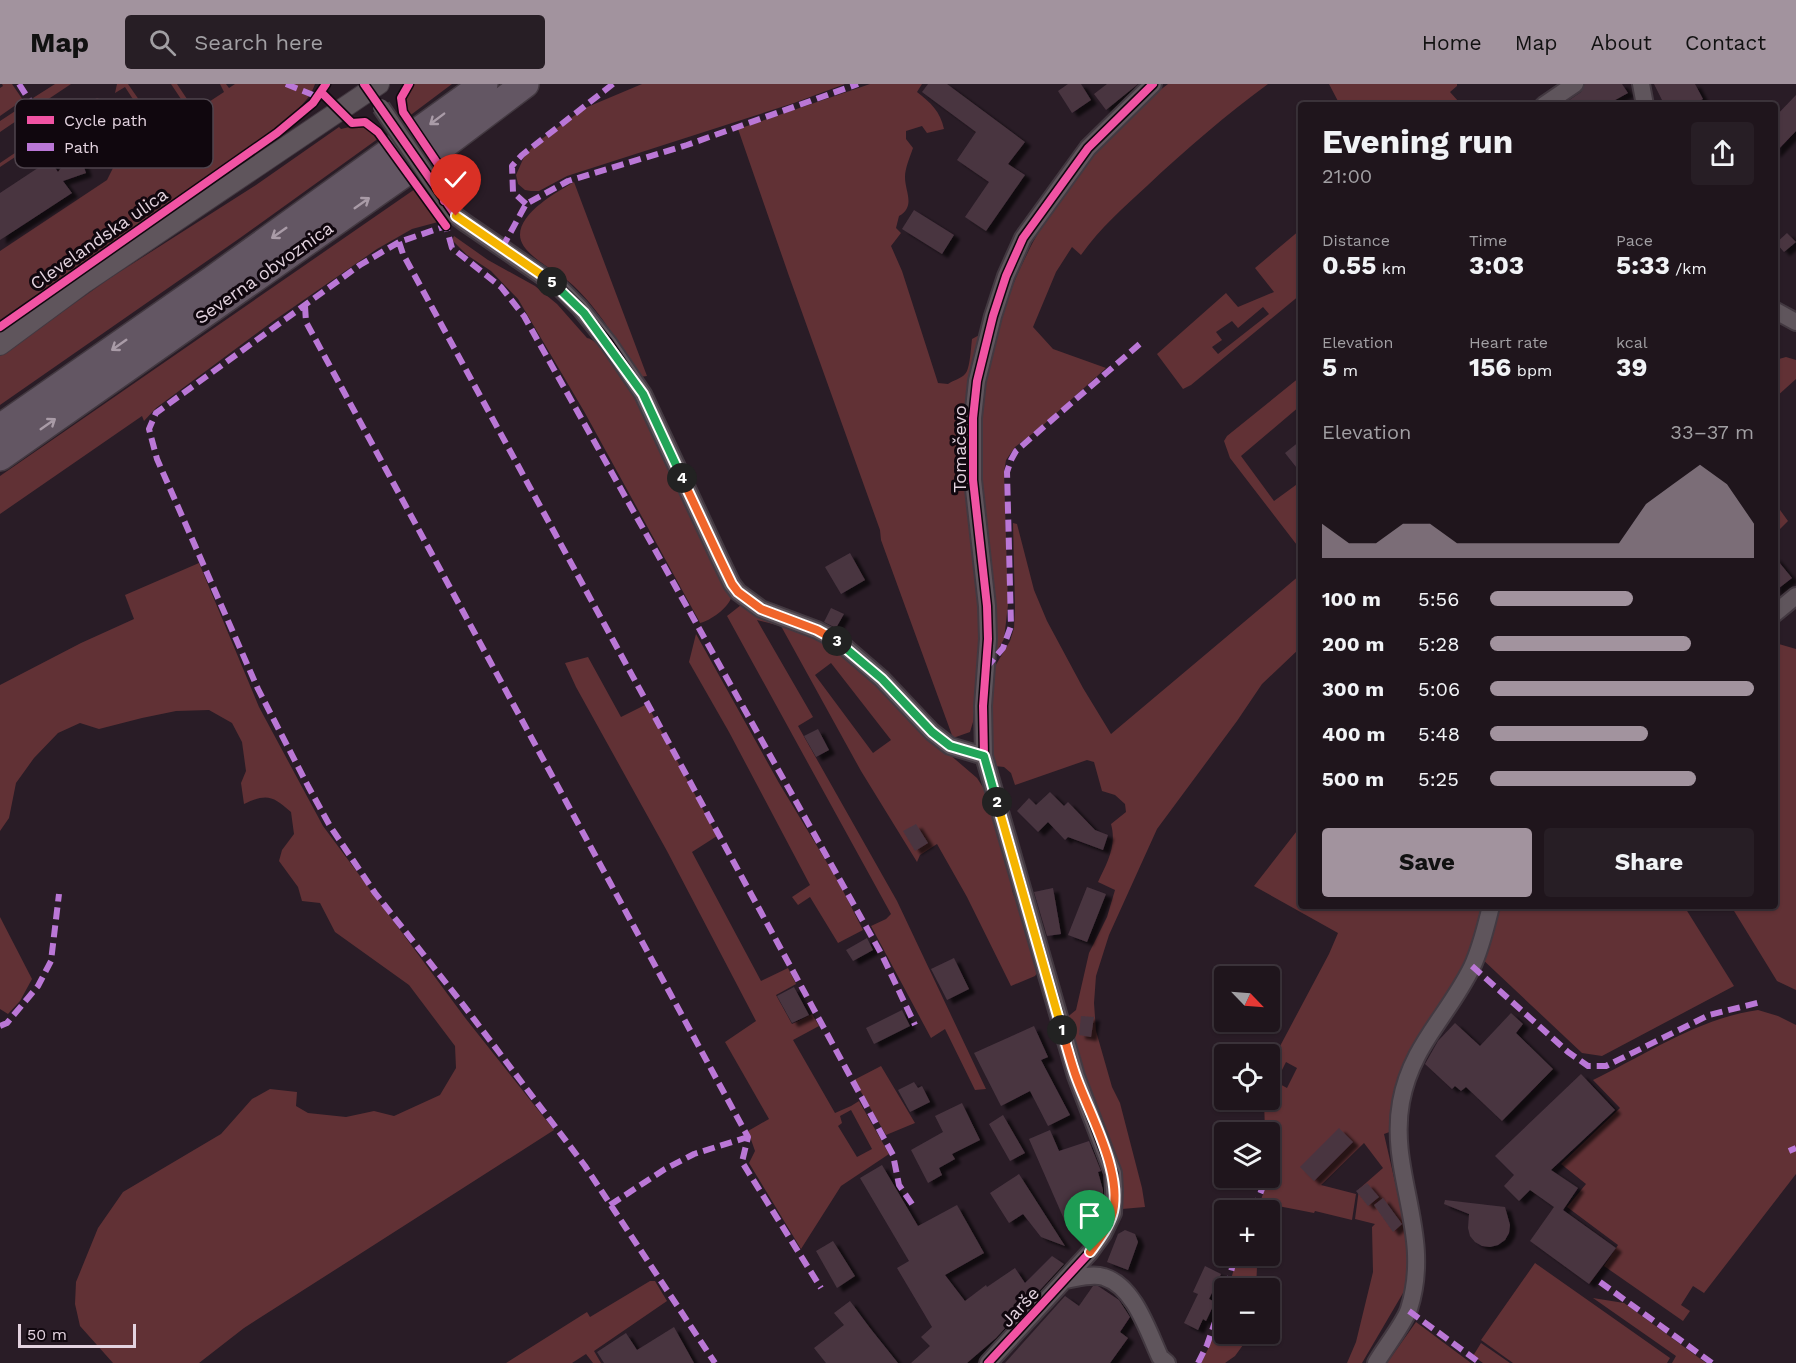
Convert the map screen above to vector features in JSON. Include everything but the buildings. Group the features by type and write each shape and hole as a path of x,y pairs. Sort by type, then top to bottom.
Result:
{"highway":[{"name":"Severna obvoznica","path":"0,428 250,253 484,84"},
{"name":"Severna obvoznica","path":"0,457 436,151 525,84"}],"street":[{"name":"Tomačevo","path":"995,796 984,756 983,706 988,639 987,606 973,480 972,418 977,381 1006,276 1023,238 1088,148 1153,84"},
{"path":"1548,102 1575,84"},
{"path":"1641,84 1644,102"},
{"path":"370,86 381,107 452,211 464,222 565,292 609,344 643,394 719,557 738,592 761,609 817,630 838,641 882,679 932,732 950,746 984,756"},
{"name":"Clevelandska ulica","path":"0,345 84,283 370,86"},
{"path":"1778,312 1796,322"},
{"path":"1778,611 1796,597"},
{"name":"Jarše","path":"988,1363 1066,1280 1103,1234 1113,1213 1114,1190 1113,1173 1076,1076 995,796"},
{"path":"1376,1363 1409,1311 1417,1269 1416,1235 1398,1140 1401,1103 1410,1067 1428,1034 1444,1014 1472,966 1490,909"},
{"path":"1066,1280 1090,1275 1103,1276 1115,1282 1127,1293 1160,1357 1167,1363"}],"shaded area":[{"path":"2,84 12,84 22,99 15,99 15,106 0,116 0,88"},
{"path":"55,84 71,84 48,99 33,98"},
{"path":"117,84 128,84 138,99 133,99 125,87 115,93"},
{"path":"171,84 177,84 187,99 181,99"},
{"path":"220,84 226,84 229,88 235,84 315,84 302,105 270,132 0,320 0,251 107,180 113,168 213,168 213,99 224,92"},
{"path":"412,84 452,84 408,117 403,100"},
{"path":"642,84 845,84 794,103 567,176 539,191 525,190 518,184 516,175 524,157 536,143 585,108"},
{"path":"870,84 922,84 917,92 934,108 944,129 927,133 922,126 906,131 906,139 913,148 905,174 908,203 907,208 899,216 896,228 901,233 891,246 902,271 938,383 948,384 967,372 972,339 983,333 966,465 981,635 973,722 970,732 953,738 881,540 880,530 738,129"},
{"path":"1168,84 1268,84 1162,172 1113,218 1081,255 1072,247 1056,272 1033,327 1053,349 1106,368 1041,427 1015,447 1006,460 1004,472 1008,605 1004,639 994,656 980,472 982,411 988,364 1001,317 1018,272 1041,228 1068,187 1098,149 1132,114"},
{"path":"1329,84 1457,84 1450,92 1459,102 1338,102"},
{"path":"15,111 15,122 0,132 0,121"},
{"path":"358,125 369,128 379,138 0,405 0,356 110,278 256,185 339,127 341,129"},
{"path":"15,153 15,157 0,167 0,163"},
{"path":"574,182 647,376 640,377 607,326 579,291 532,255 522,242 520,235 526,218 549,197"},
{"path":"415,189 438,222 412,229 377,249 272,322 156,408 144,421 142,416 0,514 0,476"},
{"path":"1298,232 1298,297 1191,385 1183,389 1157,354 1226,293 1238,307 1274,292 1255,268","holes":["1263,307 1269,314 1218,354 1212,347 1222,340 1216,332 1232,321 1238,328"]},
{"path":"454,236 488,260 535,286 557,304 587,338 600,346 622,373 662,446 731,598 723,610 713,617 700,623 585,413 518,299 491,271 467,255 452,240"},
{"path":"1786,357 1796,360 1796,379 1778,395 1778,359"},
{"path":"1298,379 1298,408 1241,456 1274,501 1298,483 1298,546 1230,458 1224,441 1227,436"},
{"path":"1778,507 1788,521 1778,531"},
{"path":"1013,523 1017,524 1034,590 1047,621 1111,734 1298,577 1298,650 1262,684 1157,829 1109,935 1096,976 1094,1003 1096,1031 1112,1087 1120,1103 1145,1207 1122,1209 1122,1182 1119,1169 1065,1019 1076,1010 1089,953 1107,917 1115,890 1098,882 1112,847 1111,824 1126,812 1125,804 1115,795 1102,791 1094,762 1087,760 1015,785 1011,773 1004,767 995,766 990,741 989,688 994,668 1010,641 1014,628"},
{"path":"199,563 259,707 323,826 466,1019 554,1130 244,1328 199,1363 113,1363 80,1326 75,1304 76,1282 98,1228 123,1192 221,1134 252,1099 270,1089 297,1092 296,1106 308,1113 346,1117 374,1111 394,1116 440,1095 456,1068 455,1046 409,985 335,932 320,903 302,901 298,887 279,861 282,850 294,834 291,812 279,802 264,797 244,804 241,783 246,771 242,742 232,723 209,710 176,711 99,729 80,723 58,733 34,758 16,783 9,818 0,831 0,685 81,643 134,619 125,595"},
{"path":"741,605 820,635 848,656 949,754 977,778 986,792 999,824 1012,874 1012,890 1019,901 1039,970 1035,976 1011,986 967,897 937,844 920,855 917,862 861,771 781,626 757,620 813,717 798,726 897,901 986,1089 975,1090 945,1029 931,1038 871,926 891,914 727,616","holes":["831,663 891,740 873,753 815,675"]},
{"path":"696,634 779,783 838,881 863,930 838,943 810,897 798,905 792,897 810,885 689,662"},
{"path":"1778,644 1796,649 1796,990 1777,981 1733,909 1778,909"},
{"path":"588,657 621,717 647,704 717,836 692,852 761,981 788,968 796,984 776,995 792,1024 812,1014 819,1026 793,1040 835,1113 859,1101 889,1154 841,1186 801,1249 749,1163 755,1151 748,1131 769,1119 725,1042 756,1021 565,663","holes":["851,1110 872,1149 857,1157 838,1126 842,1123 840,1116"]},
{"path":"1298,830 1298,909 1486,909 1466,968 1448,997 1395,1130 1384,1134 1395,1182 1413,1241 1408,1293 1403,1293 1362,1363 1347,1363 1356,1342 1373,1272 1372,1227 1375,1224 1355,1219 1359,1189 1383,1168 1364,1143 1321,1185 1356,1194 1352,1220 1315,1211 1314,1213 1280,1206 1280,1200 1261,1200 1265,1188 1280,1188 1280,1122 1265,1122 1264,1110 1280,1110 1280,1084 1287,1088 1297,1068 1286,1062 1280,1074 1280,1046 1338,933 1254,886"},
{"path":"1494,909 1686,909 1734,986 1602,1056 1582,1053 1480,957"},
{"path":"0,917 32,979 20,1001 8,1014 0,1009"},
{"path":"1758,1010 1796,1025 1796,1174 1704,1293 1693,1286 1681,1305 1690,1311 1683,1321 1604,1266 1618,1245 1567,1207 1586,1184 1561,1164 1620,1108 1593,1080 1694,1029 1736,1014"},
{"path":"881,1066 915,1123 886,1135 854,1080"},
{"path":"1535,1263 1670,1358 1667,1363 1513,1363 1481,1340"},
{"path":"1234,1266 1257,1266 1256,1278 1232,1278"},
{"path":"650,1281 655,1281 667,1301 594,1351 601,1363 593,1363 586,1354 572,1363 506,1363 587,1312 590,1317"},
{"path":"1593,1298 1624,1303 1706,1363 1672,1363 1676,1356"},
{"path":"1416,1322 1471,1363 1387,1363"},
{"path":"1214,1332 1214,1344 1244,1344 1235,1356 1225,1363 1201,1363"},
{"path":"1481,1343 1510,1363 1483,1363 1473,1356"}],"marked path":[{"path":"19,84 29,99"},
{"path":"286,84 318,97"},
{"path":"526,204 513,192 512,166 522,155 613,84"},
{"path":"502,248 526,204 568,181 687,145 858,84"},
{"path":"442,221 446,226 452,248 501,287 524,316 882,955 915,1025"},
{"path":"449,223 399,242 360,265 156,413 149,429 157,459 258,689 330,826 375,893 585,1166 715,1363"},
{"path":"399,242 403,254 893,1155 899,1185 914,1207"},
{"path":"305,306 306,322 748,1137 742,1162 821,1288"},
{"path":"986,668 1003,648 1011,626 1007,472 1011,460 1016,451 1142,342"},
{"path":"0,1026 7,1023 38,986 51,961 59,894"},
{"path":"1472,966 1568,1052 1588,1066 1606,1066 1709,1015 1761,1002"},
{"path":"610,1205 665,1169 694,1154 748,1137"},
{"path":"1789,1151 1796,1148"},
{"path":"1258,1200 1262,1188"},
{"path":"1230,1278 1232,1266"},
{"path":"1600,1282 1712,1363"},
{"path":"1409,1311 1480,1363"},
{"path":"1198,1363 1214,1325"}],"cycle path":[{"path":"0,327 277,133 313,103 326,84"},
{"path":"364,84 456,216 560,288 580,308 609,344 643,394 719,557 738,592 761,609 817,630 838,641 882,679 932,732 950,746 984,756"},
{"path":"409,84 401,98 403,112 456,191 444,201"},
{"path":"988,1363 1090,1252 1103,1234 1113,1213 1114,1190 1113,1173 1076,1076 984,756 983,706 988,639 987,606 973,480 973,418 977,381 993,316 1006,276 1023,238 1088,148 1153,84"},
{"path":"321,92 352,123 365,122 378,132 446,226"}],"route":[{"path":"456,216 560,288 580,308 609,344 643,394 719,557 738,592 761,609 817,630 838,641 882,679 932,732 950,746 984,756 1076,1076 1113,1173 1113,1213 1103,1234 1090,1252"}]}
